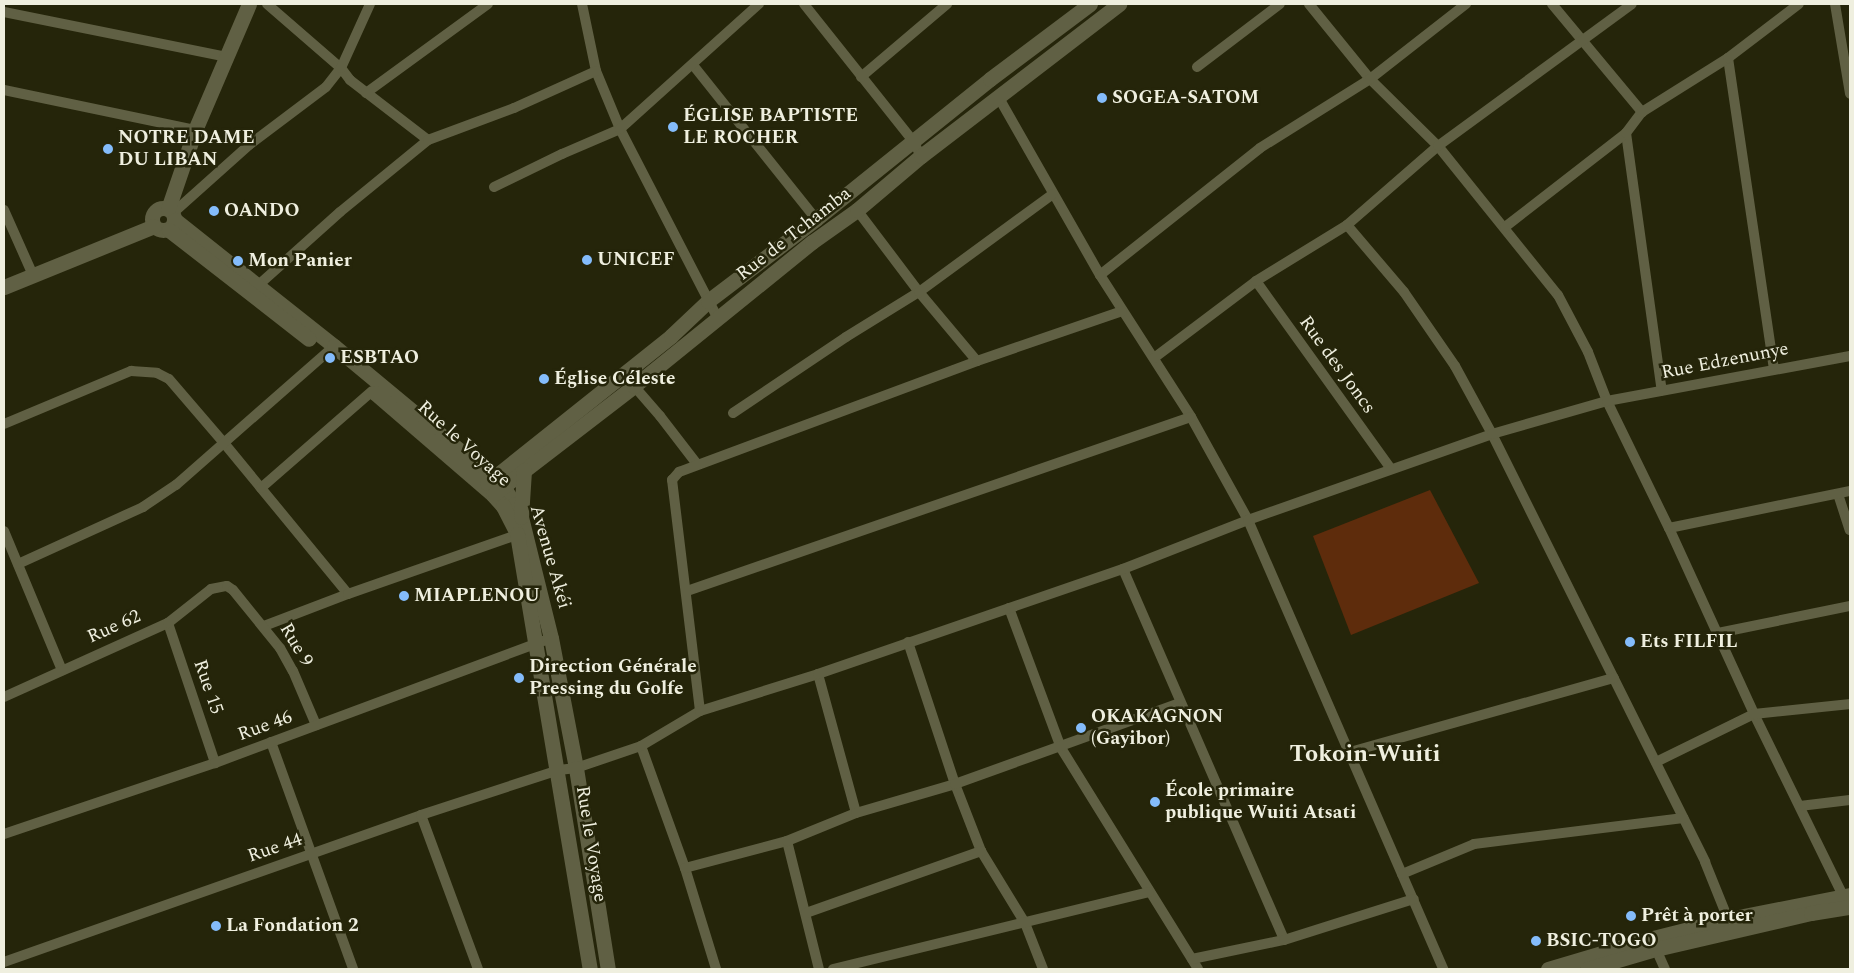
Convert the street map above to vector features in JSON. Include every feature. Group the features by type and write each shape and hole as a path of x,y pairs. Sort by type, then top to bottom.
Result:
{"main road":[{"path":"4,287 168,220 195,130 249,4"},
{"name":"Rue de Tchamba","path":"493,486 671,336 708,301 816,219 990,79 1090,4"},
{"name":"Rue de Tchamba","path":"493,486 524,470 634,386 812,242 857,210 921,156 1120,4"},
{"name":"Rue le Voyage","path":"168,220 331,350 372,390 493,486 503,506 521,533 536,643 590,969"},
{"name":"Avenue Akéi","path":"331,350 493,486 521,517 521,533 551,638 576,768 608,969"},
{"path":"521,517 524,470"},
{"path":"1548,969 1644,940 1728,920 1848,899"},
{"path":"1587,969 1656,949 1811,913 1848,899"}],"street":[{"path":"267,4 341,68 350,80 428,140"},
{"path":"168,220 249,145 326,87 341,68 370,4"},
{"path":"366,93 488,4"},
{"path":"582,4 596,71 620,128 718,319"},
{"path":"494,187 620,128 693,65 759,4"},
{"path":"804,4 913,141 921,156"},
{"path":"861,77 948,4"},
{"path":"1197,67 1280,4"},
{"path":"1309,4 1370,79 1438,146 1558,295 1588,352 1607,401 1669,528 1754,714 1848,899"},
{"path":"1100,275 1260,148 1370,79 1466,4"},
{"path":"1552,4 1642,112"},
{"path":"1154,358 1256,281 1346,225 1438,146 1632,4"},
{"path":"1505,227 1626,133 1642,112 1728,58 1799,4"},
{"path":"1835,4 1850,94"},
{"path":"4,12 227,58"},
{"path":"1728,58 1774,370"},
{"path":"693,65 816,219"},
{"path":"253,289 340,212 428,140 514,108 596,71"},
{"path":"4,90 195,130"},
{"path":"999,98 1100,275 1191,417 1248,520 1443,969"},
{"path":"1626,133 1662,391"},
{"path":"733,413 846,337 919,292 1053,194"},
{"path":"4,210 33,275"},
{"path":"857,210 919,292 977,361"},
{"path":"1346,225 1426,322 1455,366 1492,434 1656,762 1705,862 1728,920"},
{"name":"Rue des Joncs","path":"1256,281 1391,469"},
{"path":"700,711 687,591 672,480 679,472 977,361 1122,311"},
{"path":"18,564 143,507 176,484 331,350"},
{"name":"Rue Edzenunye","path":"1123,569 1248,520 1492,434 1607,401 1850,356"},
{"path":"4,424 131,371 157,372 169,379 262,488 348,594"},
{"path":"634,386 697,464"},
{"path":"262,488 372,390"},
{"path":"687,591 1191,417"},
{"path":"1669,528 1850,491"},
{"path":"1838,494 1850,530"},
{"path":"4,532 62,670"},
{"path":"264,626 348,594 521,533"},
{"path":"1123,569 1284,940"},
{"name":"Rue 44","path":"4,962 421,815 558,770 576,768 641,746 700,711 818,674 1123,569"},
{"name":"Rue 62","path":"4,697 168,623 211,589 227,586 233,590"},
{"name":"Rue 9","path":"233,590 264,626 293,671 316,725"},
{"path":"1718,633 1850,606"},
{"path":"1010,608 1061,748 1198,969"},
{"name":"Rue 15","path":"168,623 215,762"},
{"name":"Rue 46","path":"4,834 271,742 551,638"},
{"path":"908,642 955,784 981,851 1025,923 1043,969"},
{"path":"818,674 856,813"},
{"path":"1350,752 1614,678"},
{"path":"685,868 787,841 856,813 955,784 1061,748 1180,703"},
{"path":"1656,762 1754,714 1850,704"},
{"path":"271,742 352,967 340,969"},
{"path":"641,746 685,868 716,969"},
{"path":"1800,806 1850,800"},
{"path":"421,815 478,969"},
{"path":"1402,874 1474,844 1683,818"},
{"path":"787,841 819,969"},
{"path":"806,913 981,851"},
{"path":"833,969 1149,892"},
{"path":"1192,959 1284,940 1414,899"},
{"path":"1656,949 1665,969"}],"shaded area":[{"path":"1430,490 1479,583 1351,635 1313,536"}],"place":[{"name":"SOGEA-SATOM","path":"1102,98"},
{"name":"ÉGLISE BAPTISTE LE ROCHER","path":"673,127"},
{"name":"NOTRE DAME DU LIBAN","path":"108,149"},
{"name":"OANDO","path":"214,211"},
{"name":"UNICEF","path":"587,260"},
{"name":"Mon Panier","path":"238,261"},
{"name":"ESBTAO","path":"330,358"},
{"name":"Église Céleste","path":"544,379"},
{"name":"MIAPLENOU","path":"404,596"},
{"name":"Ets FILFIL","path":"1630,642"},
{"name":"Direction Générale Pressing du Golfe","path":"519,678"},
{"name":"OKAKAGNON (Gayibor)","path":"1081,728"},
{"name":"École primaire publique Wuiti Atsati","path":"1155,802"},
{"name":"Prêt à porter","path":"1631,916"},
{"name":"La Fondation 2","path":"216,926"},
{"name":"BSIC-TOGO","path":"1536,941"}],"district":[{"name":"Tokoin-Wuiti","path":"1365,755"}]}
